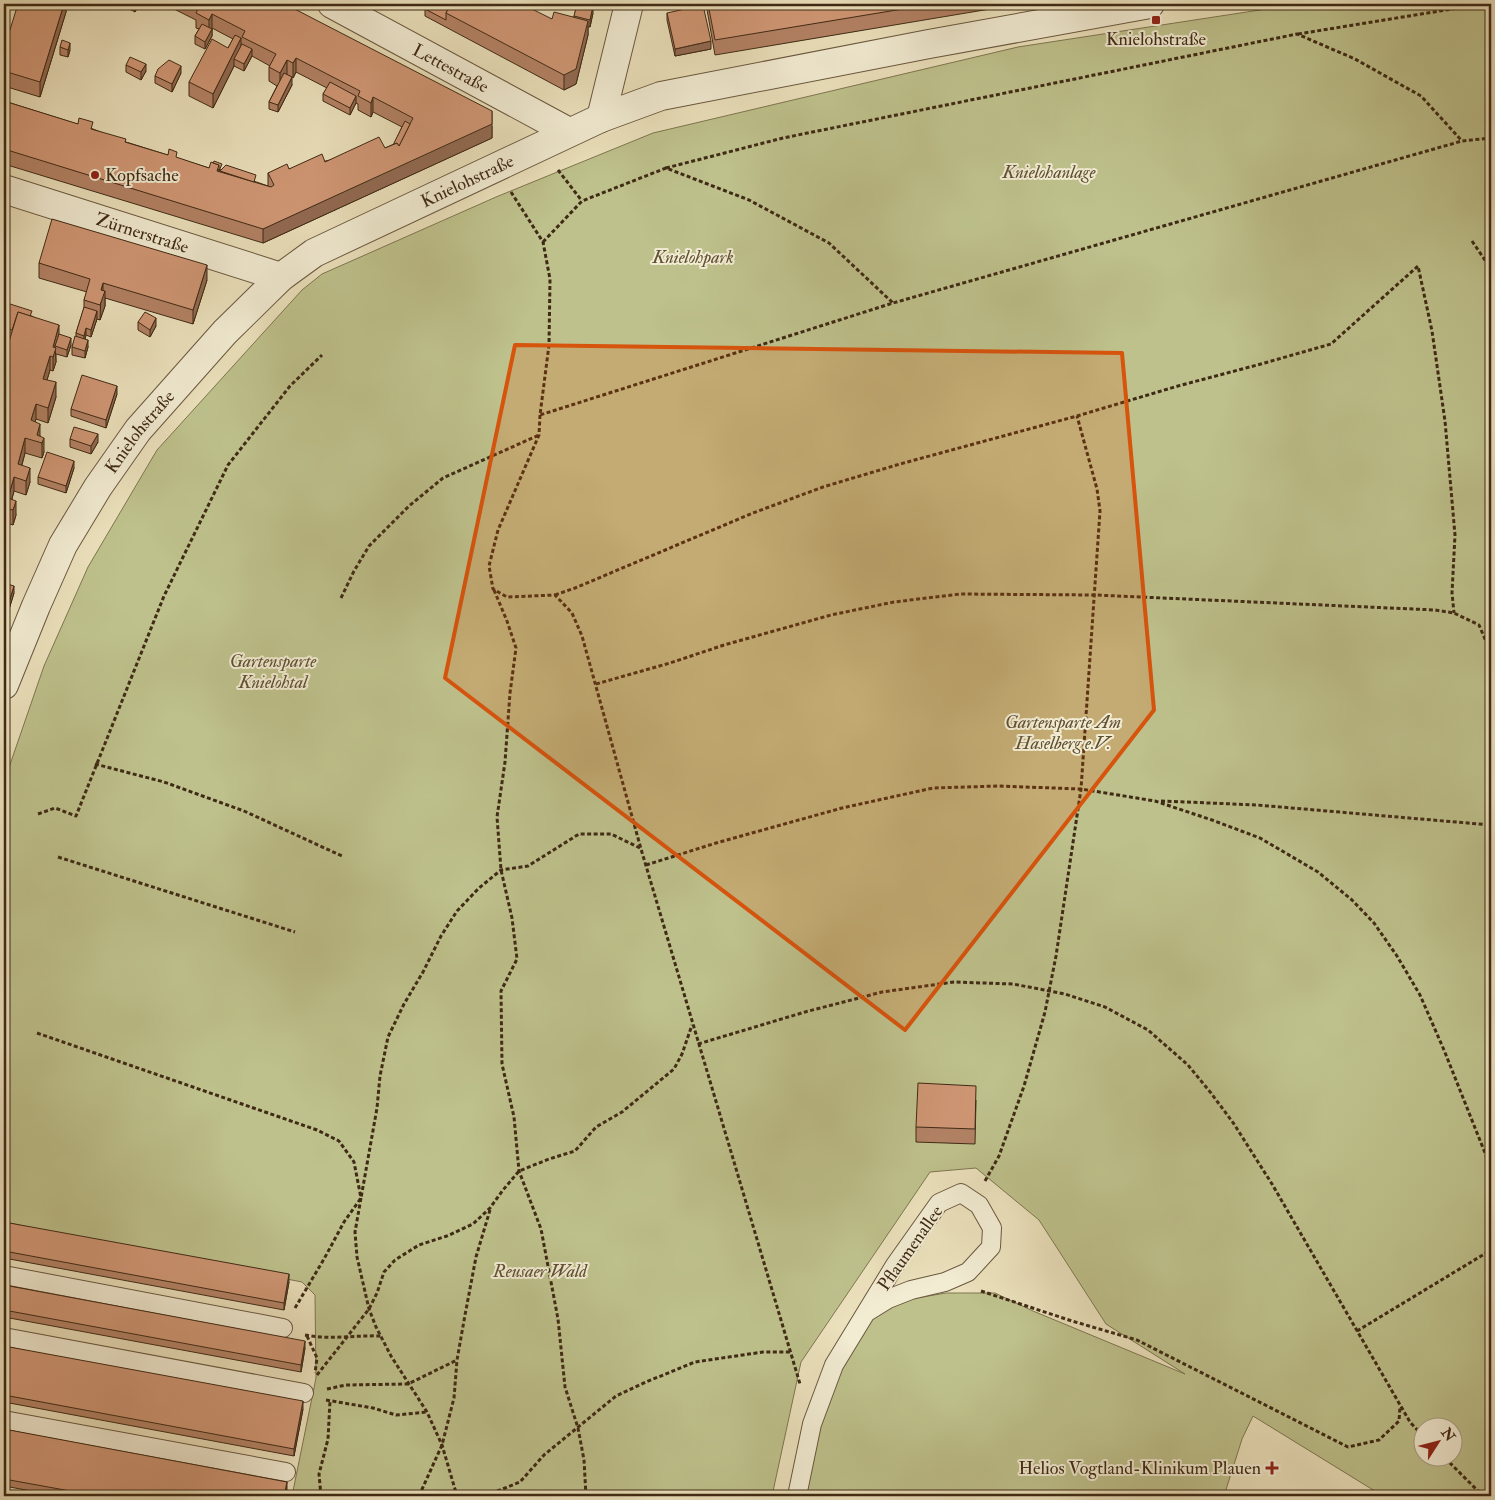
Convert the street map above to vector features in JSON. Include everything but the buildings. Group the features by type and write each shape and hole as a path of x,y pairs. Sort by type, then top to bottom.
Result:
{"street":[{"name":"Lettestraße","path":"332,4 569,132"},
{"path":"601,118 629,4"},
{"name":"Knielohstraße","path":"4,685 36,606 64,545 98,487 138,430 225,332 281,276 314,253 569,132 661,96 929,44 1150,4"},
{"name":"Zürnerstraße","path":"4,189 281,276"}],"lane":[{"name":"Pflaumenallee","path":"797,1496 812,1424 834,1365 894,1264 939,1203 961,1193 979,1205 992,1228 991,1247 968,1272 949,1280 911,1290 888,1299 867,1312"},
{"path":"4,1275 283,1328"},
{"path":"4,1337 304,1393"},
{"path":"4,1420 286,1472"}],"path":[{"path":"543,242 582,201 666,168 783,138 1297,34 1483,4"},
{"path":"1297,34 1355,59 1421,96 1462,141"},
{"path":"540,415 893,303 1462,141 1491,138"},
{"path":"539,146 582,201"},
{"path":"495,168 543,242 550,279 549,345 539,435 498,530 489,566 493,589 516,648 498,817 501,870 512,918 517,959 501,991 502,1064 514,1117 519,1171 542,1229 558,1319 565,1387 578,1428 584,1460 586,1496"},
{"path":"666,168 749,200 829,243 893,303"},
{"path":"1472,241 1491,270"},
{"path":"493,589 507,597 555,595 753,513 823,487 1331,344 1418,266 1432,331 1446,421 1455,535 1452,593 1454,612"},
{"path":"38,814 55,808 76,816 95,764 164,596 228,465 290,386 322,354"},
{"path":"973,1200 999,1156 1024,1086 1045,1012 1056,956 1081,789 1100,511 1097,489 1077,416"},
{"path":"341,598 369,546 409,506 443,478 539,435"},
{"path":"596,684 785,627 894,602 960,594 1095,595 1454,612 1480,625 1488,646 1491,661"},
{"path":"555,595 572,614 582,636 651,885 812,1424"},
{"path":"95,764 164,782 244,811 342,856"},
{"path":"646,865 716,843 842,808 933,788 998,786 1081,789 1156,800 1257,805 1491,825"},
{"path":"1156,800 1260,838 1318,872 1352,900 1374,923 1397,956 1420,995 1491,1168"},
{"path":"457,1496 442,1445 427,1412 408,1384 381,1336 369,1309 357,1257 355,1232 388,1037 441,936 457,911 479,888 501,870 528,866 579,834 611,834 641,849"},
{"path":"58,857 295,932"},
{"path":"698,1044 805,1012 882,992 954,982 1013,984 1049,990 1105,1006 1148,1030 1188,1065 1234,1124 1272,1184 1412,1424"},
{"path":"307,1336 317,1358 314,1379 369,1309 384,1272 395,1260 419,1244 446,1236 473,1224 490,1208 519,1171 549,1158 575,1151 596,1127 622,1112 674,1069 682,1054 692,1024"},
{"path":"37,1033 317,1130 339,1141 354,1162 361,1198 344,1222 283,1328 307,1336 327,1338 366,1335 381,1336"},
{"path":"419,1496 442,1445 454,1398 457,1360 476,1257 490,1208"},
{"path":"1356,1331 1491,1250"},
{"path":"949,1280 1072,1321 1137,1340 1348,1447 1379,1440 1399,1421 1400,1406"},
{"path":"485,1496 520,1482 544,1455 616,1396 695,1362 763,1352 790,1352"},
{"path":"304,1393 346,1385 408,1384 457,1360"},
{"path":"304,1393 330,1402 373,1408 396,1415 427,1412"},
{"path":"321,1496 319,1474 328,1439 330,1402"},
{"path":"1455,1468 1484,1496"}],"highlighted area":[{"path":"515,345 1122,353 1154,710 905,1030 445,678"}],"green space":[{"path":"1299,4 1491,4 1491,583 1487,586 1491,604 1491,1496 1383,1496 1253,1416 1242,1439 1224,1496 797,1496 834,1365 871,1319 887,1306 911,1299 946,1293 995,1293 1033,1311 1185,1374 1106,1324 1039,1220 976,1168 930,1172 801,1362 772,1496 292,1496 316,1378 315,1295 302,1282 4,1224 4,782 44,666 88,567 157,450 302,290 322,274 496,197 653,133 1018,47"}],"place":[{"name":"Knielohstraße","path":"1156,20"},
{"name":"Kopfsache","path":"95,175"},
{"name":"Helios Vogtland-Klinikum Plauen","path":"1272,1468"}],"park label":[{"name":"Knielohanlage","path":"1049,172"},
{"name":"Knielohpark","path":"693,257"},
{"name":"Gartensparte Knielohtal","path":"273,671"},
{"name":"Gartensparte Am Haselberg e.V.","path":"1063,732"},
{"name":"Reusaer Wald","path":"540,1271"}]}
